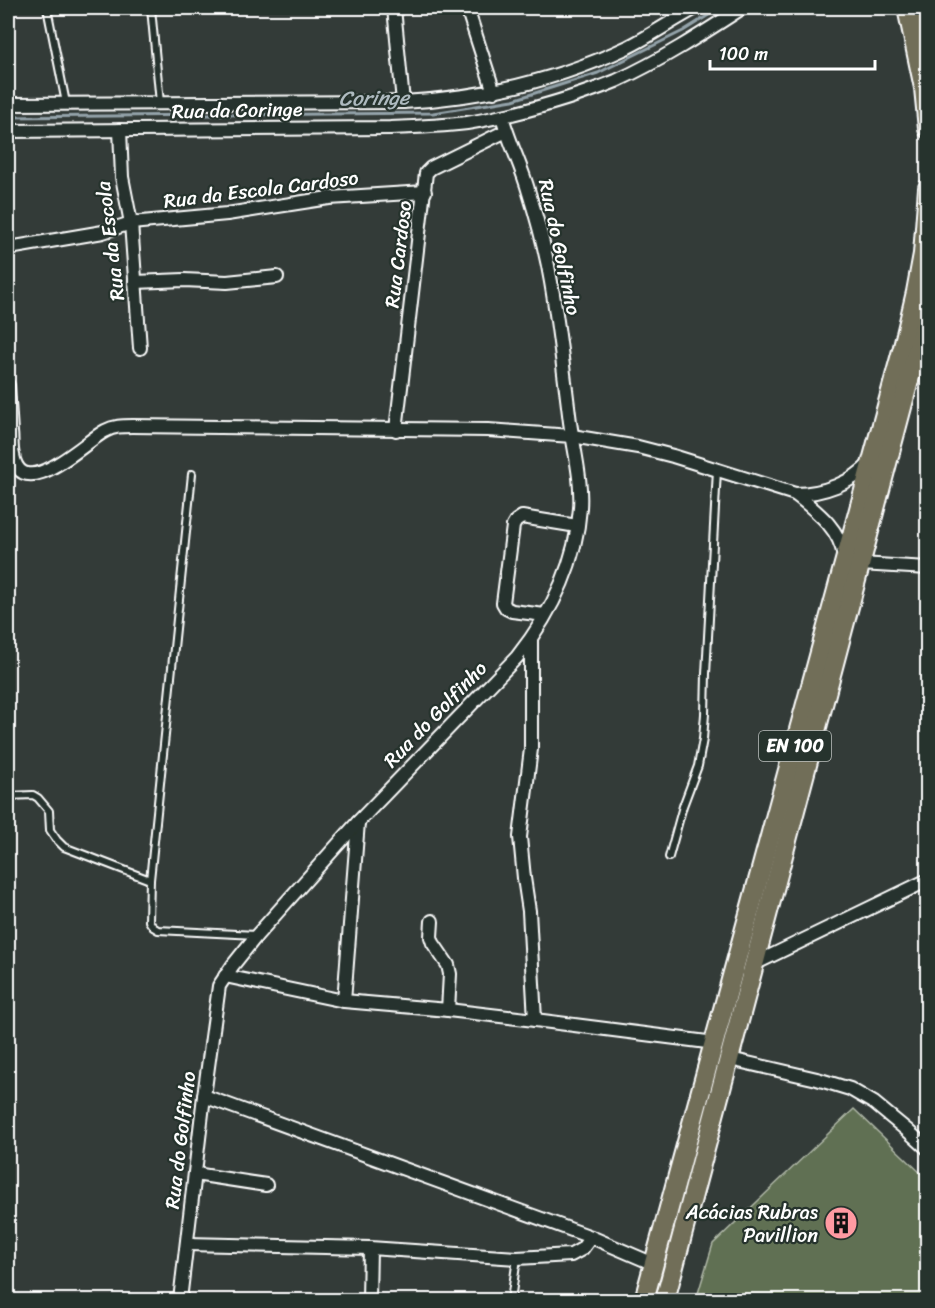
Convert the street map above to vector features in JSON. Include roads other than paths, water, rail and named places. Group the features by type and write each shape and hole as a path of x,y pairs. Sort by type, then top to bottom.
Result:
{"main road":[{"path":"921,16 927,129"},
{"name":"EN 100","path":"667,1300 754,964 852,563 871,461 916,292 923,254 927,188"},
{"name":"EN 100","path":"645,1300 715,1043 852,563 922,349 927,309"}],"street":[{"path":"394,8 403,102"},
{"path":"467,8 494,92"},
{"path":"8,104 403,102 494,92 600,59 630,46 696,8"},
{"name":"Rua da Coringe","path":"8,131 432,126 469,123 548,105 618,80 654,62 742,8"},
{"name":"Rua do Golfinho","path":"180,1300 219,986 257,935 358,822 517,657 545,615 568,568 580,507 579,476 551,281 525,179 502,116"},
{"name":"Rua da Escola","path":"120,130 122,177 131,223 140,348"},
{"name":"Rua Cardoso","path":"396,430 426,173 431,168 506,131"},
{"name":"Rua da Escola Cardoso","path":"8,252 15,247 102,232 131,223 227,214 329,198 425,192"},
{"path":"135,282 184,280 226,282 277,277"},
{"path":"8,385 13,456 18,469 29,475 41,474 114,427 488,429 572,436 638,447 673,456 795,494 814,493 837,486 853,477 871,461"},
{"path":"795,494 827,521 852,563 927,567"},
{"path":"545,615 512,611 506,608 504,603 513,526 522,518 577,526"},
{"path":"531,639 531,749 520,837 529,911 535,1020"},
{"path":"344,1001 358,822"},
{"path":"754,964 927,880"},
{"path":"432,921 433,943 444,957 450,974 448,1010"},
{"path":"225,976 344,1001 448,1010 715,1043"},
{"path":"730,1059 850,1089 874,1103 927,1149"},
{"path":"204,1096 591,1237 654,1264"},
{"path":"195,1174 266,1185"},
{"path":"187,1244 370,1248 517,1258 571,1255 582,1249 591,1237"},
{"path":"369,1300 370,1248"}],"lane":[{"path":"47,8 66,104"},
{"path":"151,8 160,104"},
{"path":"669,857 683,806 698,766 703,739 717,470"},
{"path":"192,474 150,880 149,921 158,930 257,935"},
{"path":"8,796 33,795 38,798 49,811 50,831 64,847 150,880"},
{"path":"511,1300 517,1258"}],"waterway":[{"name":"Coringe","path":"8,117 433,113 513,100 598,73 683,31 720,8"}],"place":[{"name":"Acácias Rubras Pavillion","path":"841,1223"}]}
